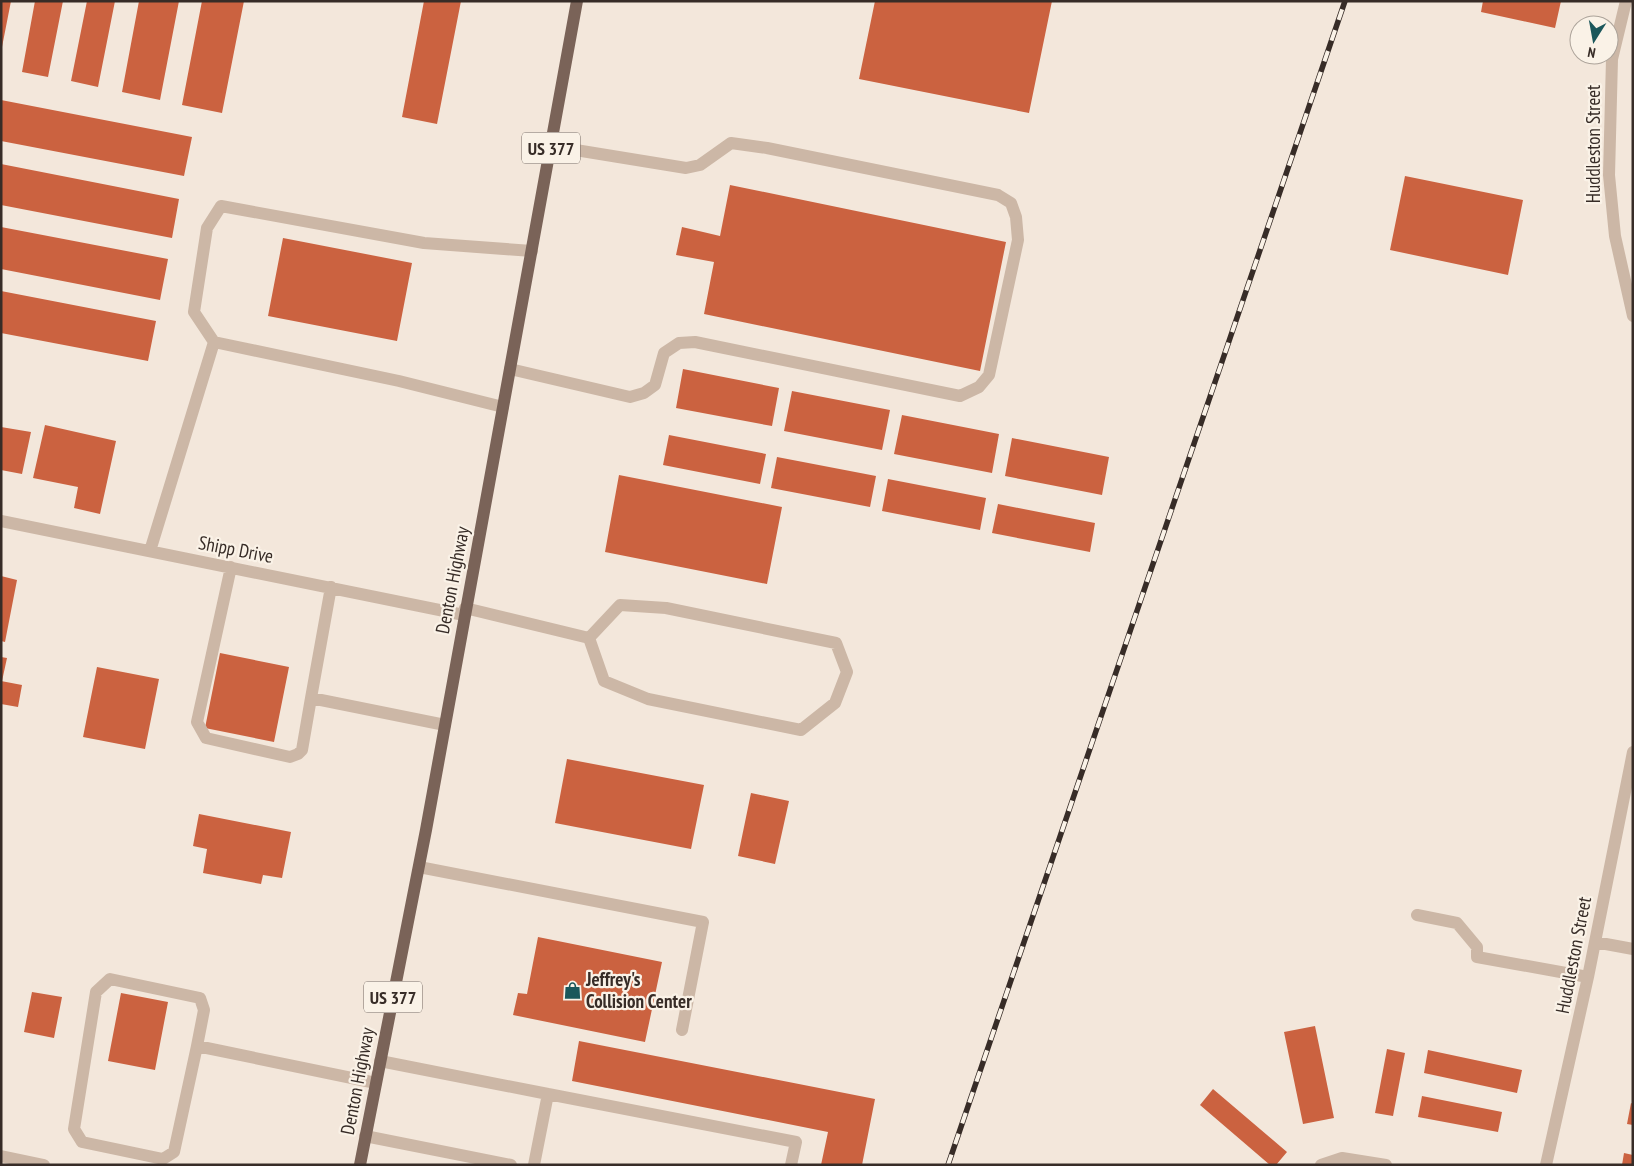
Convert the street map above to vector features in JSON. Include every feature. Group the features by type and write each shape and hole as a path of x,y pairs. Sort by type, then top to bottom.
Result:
{"main road":[{"name":"Denton Highway","path":"360,1165 419,867 577,1"}],"street":[{"name":"Huddleston Street","path":"1626,1 1612,59 1609,175 1615,236 1633,316"},
{"path":"510,369 630,397 644,393 655,385 664,353 679,343 695,342 960,396 979,387 989,375 1018,240 1016,217 1011,202 998,195 777,150 731,143 700,165 686,168 551,146"},
{"path":"503,407 399,381 214,342 194,312 207,228 221,206 424,242 532,252"},
{"path":"150,551 214,342"},
{"name":"Shipp Drive","path":"1,521 588,638"},
{"path":"231,567 197,722 206,738 290,757 302,750 330,587"},
{"path":"620,605 666,608 836,643 847,672 835,704 801,730 648,700 604,681 588,638 620,605"},
{"path":"311,698 445,725"},
{"name":"Huddleston Street","path":"1546,1165 1588,977 1633,752"},
{"path":"419,867 703,922 682,1030"},
{"path":"1417,915 1458,923 1477,947 1478,957 1588,977"},
{"path":"1595,942 1633,949"},
{"path":"110,979 200,998 204,1010 197,1046 174,1152 163,1159 82,1142 74,1129 96,992 110,979"},
{"path":"197,1046 376,1084"},
{"path":"380,1061 796,1142 791,1165"},
{"path":"534,1165 548,1094"},
{"path":"365,1136 511,1165"},
{"path":"1,1156 44,1165"},
{"path":"1321,1165 1342,1158 1386,1165"}],"building":[{"path":"1,1 11,1 2,47 1,47"},
{"path":"35,1 63,1 48,77 22,72"},
{"path":"87,1 115,1 98,87 71,81"},
{"path":"139,1 179,1 160,100 122,92"},
{"path":"202,1 244,1 222,113 182,105"},
{"path":"424,1 461,1 437,124 402,117"},
{"path":"875,1 1052,1 1029,113 859,79"},
{"path":"1483,1 1561,1 1555,28 1481,12"},
{"path":"1,100 192,137 184,176 1,141"},
{"path":"1,164 179,199 172,238 1,205"},
{"path":"1405,176 1523,200 1508,275 1390,250"},
{"path":"730,185 1006,242 980,371 704,314 714,262 676,255 682,227 720,236"},
{"path":"1,227 168,259 160,300 1,269"},
{"path":"283,238 412,263 397,341 268,316"},
{"path":"1,291 156,321 148,361 1,333"},
{"path":"683,369 779,388 772,426 676,408"},
{"path":"792,391 890,410 882,450 784,431"},
{"path":"902,415 999,434 992,473 894,454"},
{"path":"45,425 116,441 100,514 74,508 78,487 33,478"},
{"path":"1,427 31,432 22,474 1,470"},
{"path":"669,435 766,454 760,484 663,465"},
{"path":"1012,438 1109,457 1102,495 1005,476"},
{"path":"777,457 876,476 870,507 771,488"},
{"path":"619,475 782,507 767,584 605,552"},
{"path":"888,479 986,498 980,530 882,511"},
{"path":"998,504 1095,523 1090,552 992,533"},
{"path":"1,576 17,580 5,642 1,641"},
{"path":"220,653 289,667 274,742 205,728"},
{"path":"1,657 7,658 2,681 1,680"},
{"path":"97,667 159,679 145,749 83,737"},
{"path":"1,681 22,685 18,707 1,704"},
{"path":"567,759 704,785 691,849 555,823"},
{"path":"751,793 789,801 775,864 738,856"},
{"path":"199,814 291,832 282,878 263,875 261,884 203,873 207,849 193,846"},
{"path":"538,937 662,962 645,1042 513,1015 518,993 527,994"},
{"path":"32,992 62,997 54,1038 24,1032"},
{"path":"121,993 168,1002 155,1070 108,1061"},
{"path":"1315,1026 1334,1118 1303,1124 1284,1032"},
{"path":"579,1041 875,1099 862,1165 821,1165 828,1132 572,1081"},
{"path":"1387,1049 1405,1053 1393,1116 1375,1113"},
{"path":"1428,1050 1522,1070 1517,1093 1424,1073"},
{"path":"1213,1089 1287,1152 1276,1165 1270,1165 1200,1105"},
{"path":"1422,1096 1502,1112 1498,1132 1418,1117"},
{"path":"1631,1103 1633,1104 1633,1125 1627,1124"},
{"path":"1624,1153 1633,1155 1633,1165 1622,1165"}],"railway":[{"path":"948,1165 1345,1"}],"place":[{"name":"Jeffrey's Collision Center","path":"572,990"}]}
